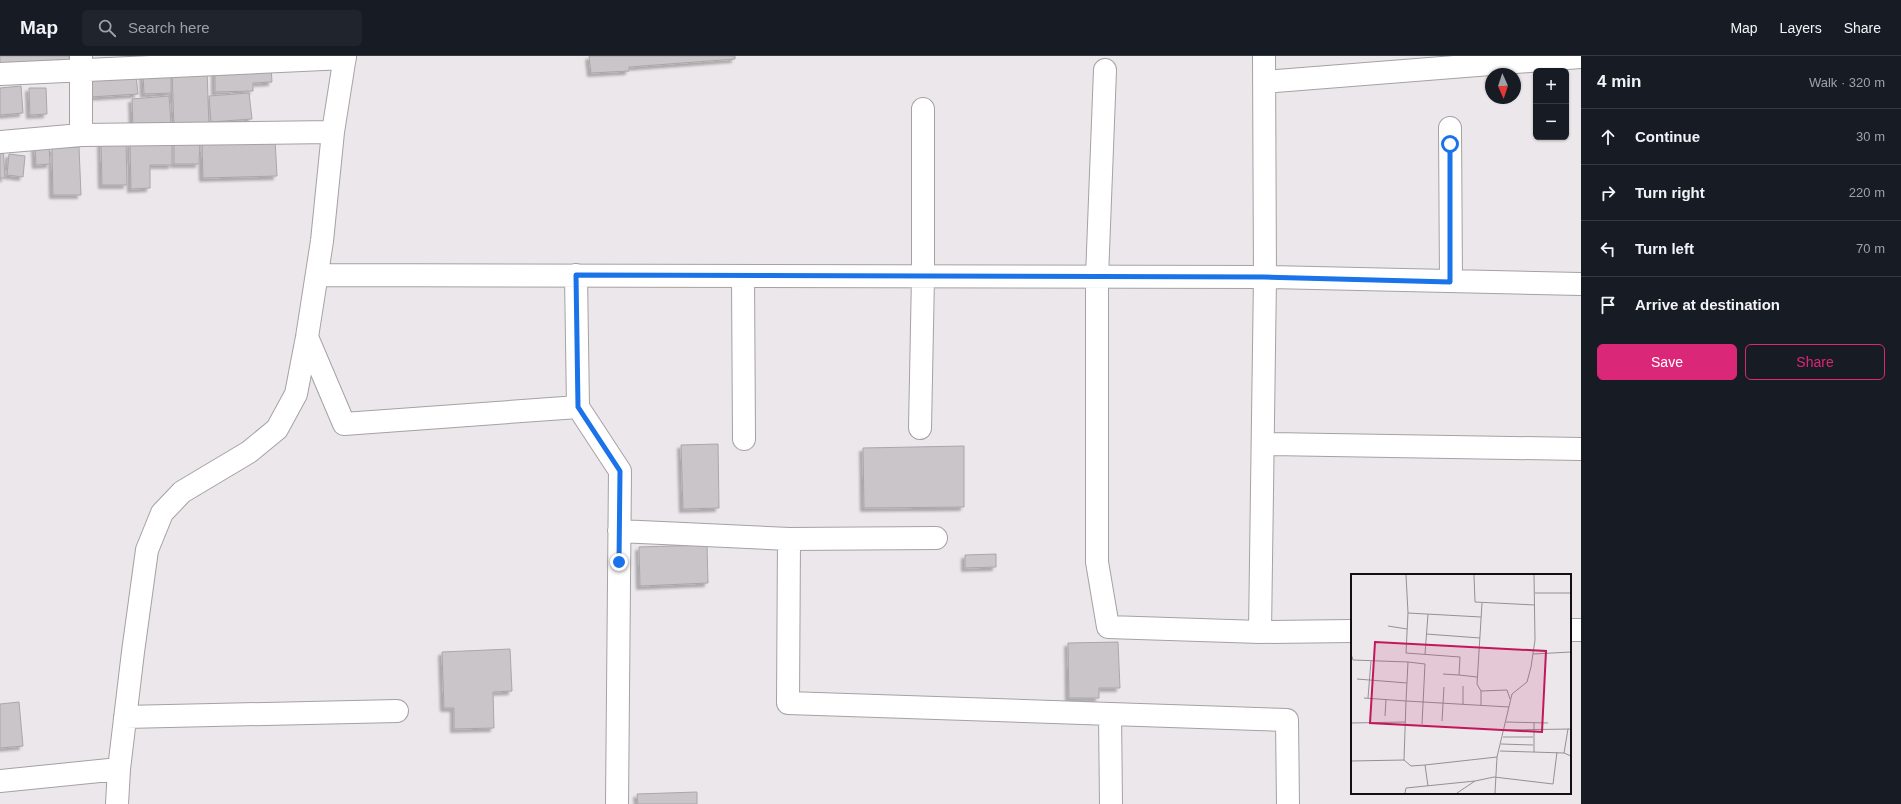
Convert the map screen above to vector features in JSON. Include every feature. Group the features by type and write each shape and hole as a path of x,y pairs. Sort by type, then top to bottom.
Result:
{"street":[{"path":"1260,632 1265,277 1264,56"},
{"path":"0,74 82,63 345,57 333,132 317,275 296,394 277,430 249,452 182,492 162,513 147,550 125,718 119,769 117,804"},
{"path":"1264,82 1581,57"},
{"path":"81,136 82,63"},
{"path":"1105,70 1097,277 1098,562 1108,627 1260,632 1351,631"},
{"path":"920,428 923,276 923,109"},
{"path":"1450,128 1450,282"},
{"path":"0,142 81,136 333,132"},
{"path":"317,275 1265,277 1581,284"},
{"path":"576,275 578,407 620,471 617,804"},
{"path":"743,276 744,439"},
{"path":"307,337 344,424 578,407"},
{"path":"1263,444 1581,449"},
{"path":"619,531 789,539 936,538"},
{"path":"789,539 788,703 1287,720 1288,804"},
{"path":"125,718 397,711"},
{"path":"1110,714 1111,804"},
{"path":"0,781 119,769"}],"building":[{"path":"0,56 69,56 69,63 0,65"},
{"path":"589,56 735,56 735,59 629,67 629,71 591,73"},
{"path":"271,67 272,82 253,83 253,91 215,92 215,69"},
{"path":"207,70 209,126 174,127 172,71"},
{"path":"171,72 171,93 144,94 143,73"},
{"path":"136,75 138,94 90,97 88,79"},
{"path":"21,86 23,113 0,115 0,88"},
{"path":"29,88 46,88 47,114 30,115"},
{"path":"249,93 252,119 211,122 209,96"},
{"path":"169,96 171,125 133,127 132,99"},
{"path":"275,139 277,176 203,178 202,141"},
{"path":"126,141 127,185 102,185 101,142"},
{"path":"174,141 200,141 199,164 174,164"},
{"path":"172,142 172,165 150,165 150,188 131,189 130,143"},
{"path":"3,146 5,178 0,178 0,147"},
{"path":"49,146 50,164 36,165 35,147"},
{"path":"79,147 81,195 53,195 52,148"},
{"path":"9,154 25,156 23,177 7,175"},
{"path":"718,444 719,508 683,509 681,445"},
{"path":"964,446 964,507 864,508 863,448"},
{"path":"707,545 708,583 640,586 639,547"},
{"path":"996,554 996,567 965,568 965,555"},
{"path":"1118,642 1120,688 1099,688 1099,698 1069,698 1068,643"},
{"path":"510,649 512,691 493,692 494,728 454,729 454,708 444,708 442,652"},
{"path":"19,702 23,746 0,748 0,704"},
{"path":"697,792 697,804 638,804 637,794"}],"route":[{"path":"619,562 620,471 578,407 576,275 1265,277 1450,282 1450,144"}]}
